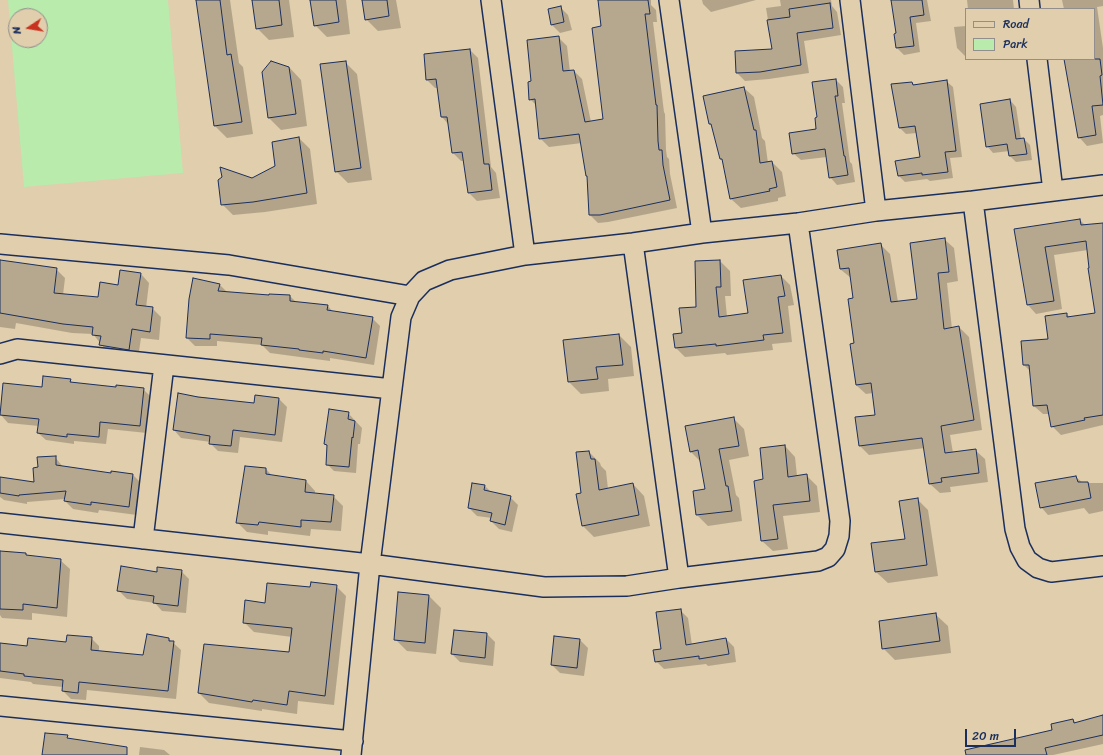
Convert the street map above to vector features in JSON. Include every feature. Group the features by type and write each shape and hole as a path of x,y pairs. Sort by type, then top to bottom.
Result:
{"street":[{"path":"491,0 525,255"},
{"path":"669,0 702,232"},
{"path":"850,0 876,211"},
{"path":"1037,60 1053,190"},
{"path":"0,706 352,748 370,564 401,317 410,296 424,281 450,270 525,255 633,243 702,232 798,223 876,211 1103,185"},
{"path":"973,201 1015,529 1020,547 1027,560 1038,568 1051,572 1103,566"},
{"path":"0,522 370,564 544,587 627,586 818,561 828,557 835,549 839,536 840,521 798,223"},
{"path":"633,243 679,578"},
{"path":"0,244 229,265 410,296"},
{"path":"0,354 17,349 392,389"},
{"path":"143,538 164,364"}],"green space":[{"path":"8,0 168,0 183,173 24,187 12,48 48,48 48,8 9,8"}],"building":[{"path":"196,0 220,0 227,55 231,54 242,122 214,126"},
{"path":"252,0 279,0 282,25 256,29"},
{"path":"310,0 336,0 339,22 314,26"},
{"path":"362,0 387,0 389,16 365,20"},
{"path":"598,0 648,0 650,14 645,14 657,105 658,141 659,150 662,150 663,165 670,200 600,215 589,215 587,176 579,134 539,139 535,99 529,100 528,82 531,81 527,40 559,36 563,71 574,70 585,122 603,119 592,28 601,26"},
{"path":"891,0 922,0 924,15 910,17 914,46 896,48 894,34 896,33"},
{"path":"830,3 833,28 797,33 801,65 760,72 736,73 735,51 772,49 767,20 790,17 789,9"},
{"path":"561,6 564,22 551,25 548,9"},
{"path":"470,49 484,164 489,164 492,190 468,193 462,152 452,153 447,117 441,117 436,79 426,80 424,54"},
{"path":"1100,59 1103,105 1092,106 1096,135 1078,138 1064,60"},
{"path":"271,61 289,67 296,114 268,118 262,72"},
{"path":"346,61 361,168 335,172 320,64"},
{"path":"836,79 838,96 835,96 848,175 829,178 825,149 792,154 789,133 816,129 815,118 817,117 812,82"},
{"path":"947,80 956,151 945,152 948,172 898,176 895,161 920,157 915,126 899,128 891,84 912,82 913,85"},
{"path":"744,87 754,130 756,130 760,163 772,161 777,187 769,189 770,191 730,199 722,159 720,159 711,124 709,124 703,96"},
{"path":"1010,99 1016,139 1024,138 1027,154 1009,156 1007,144 986,147 980,104"},
{"path":"299,137 307,193 253,202 221,205 218,180 222,177 220,167 252,178 275,166 272,142"},
{"path":"1080,219 1081,225 1103,223 1103,415 1084,418 1085,420 1051,427 1047,405 1033,406 1029,365 1023,365 1021,341 1048,339 1045,316 1067,313 1067,317 1095,313 1088,268 1086,241 1045,247 1054,301 1027,305 1014,229"},
{"path":"945,238 949,272 938,273 944,329 959,326 974,420 941,426 945,453 976,449 979,473 941,478 942,482 929,484 922,438 859,446 855,417 875,415 871,383 856,385 850,344 854,343 848,299 853,298 849,268 840,269 837,250 881,243 891,302 917,299 910,243"},
{"path":"0,260 57,268 54,293 98,297 100,282 118,285 120,270 141,273 136,305 153,307 150,332 132,329 129,350 99,345 101,336 92,335 93,327 63,324 0,313"},
{"path":"720,260 721,287 716,287 719,317 748,313 743,280 781,275 785,296 778,297 783,333 763,335 764,340 716,346 716,344 675,348 673,334 682,333 679,308 696,307 695,261"},
{"path":"193,278 220,284 218,291 290,295 290,301 328,305 327,310 373,317 366,358 323,351 323,353 261,345 262,338 210,334 210,339 186,338 189,299"},
{"path":"619,334 623,365 596,367 598,379 568,382 563,340"},
{"path":"43,376 71,379 70,382 116,387 116,385 144,388 140,426 100,422 99,437 67,434 67,437 37,433 39,419 0,415 3,383 42,387"},
{"path":"178,393 198,397 254,403 255,395 279,398 275,435 233,430 231,446 209,444 210,436 173,430"},
{"path":"329,409 349,412 348,419 355,421 349,467 326,465 327,445 324,444"},
{"path":"734,417 739,446 719,449 726,486 728,486 732,511 696,515 693,491 705,489 698,450 690,452 685,426"},
{"path":"785,445 788,477 807,474 810,501 773,505 778,539 761,541 754,481 763,479 760,448"},
{"path":"589,451 591,459 595,459 599,490 633,483 639,515 582,526 576,494 581,493 576,452"},
{"path":"56,456 56,465 111,473 111,471 133,474 129,507 91,502 91,505 64,501 66,491 19,496 0,493 0,477 34,482 33,468 38,467 37,457"},
{"path":"245,466 266,468 266,474 306,480 305,492 334,495 331,522 301,520 301,527 259,522 258,525 236,523"},
{"path":"1076,476 1078,482 1088,482 1091,498 1040,508 1035,483"},
{"path":"472,483 485,485 484,490 511,496 505,525 490,521 492,513 468,508"},
{"path":"918,498 927,565 875,572 871,543 905,539 899,501"},
{"path":"0,551 26,553 26,555 61,559 57,608 23,604 23,610 0,609"},
{"path":"121,566 157,572 157,567 182,570 178,606 153,603 154,596 117,591"},
{"path":"311,582 337,585 325,696 289,691 287,705 253,700 252,702 198,693 204,644 289,652 292,628 243,623 245,600 265,603 267,583 310,587"},
{"path":"398,592 429,595 425,643 394,640"},
{"path":"681,609 686,645 726,638 729,654 699,659 699,656 655,662 653,650 661,649 656,612"},
{"path":"936,613 940,641 882,649 879,621"},
{"path":"454,630 487,633 485,658 451,654"},
{"path":"147,634 169,638 169,641 174,641 168,691 79,682 78,693 62,691 63,680 24,676 24,674 0,671 0,643 27,646 28,638 66,642 67,635 92,637 91,650 143,655"},
{"path":"554,636 580,639 577,668 551,665"},
{"path":"1103,715 1103,735 1045,748 1047,755 966,755 965,750 1052,730 1051,724 1073,719 1074,723"},
{"path":"45,733 68,735 67,738 127,747 127,755 42,755"}]}
